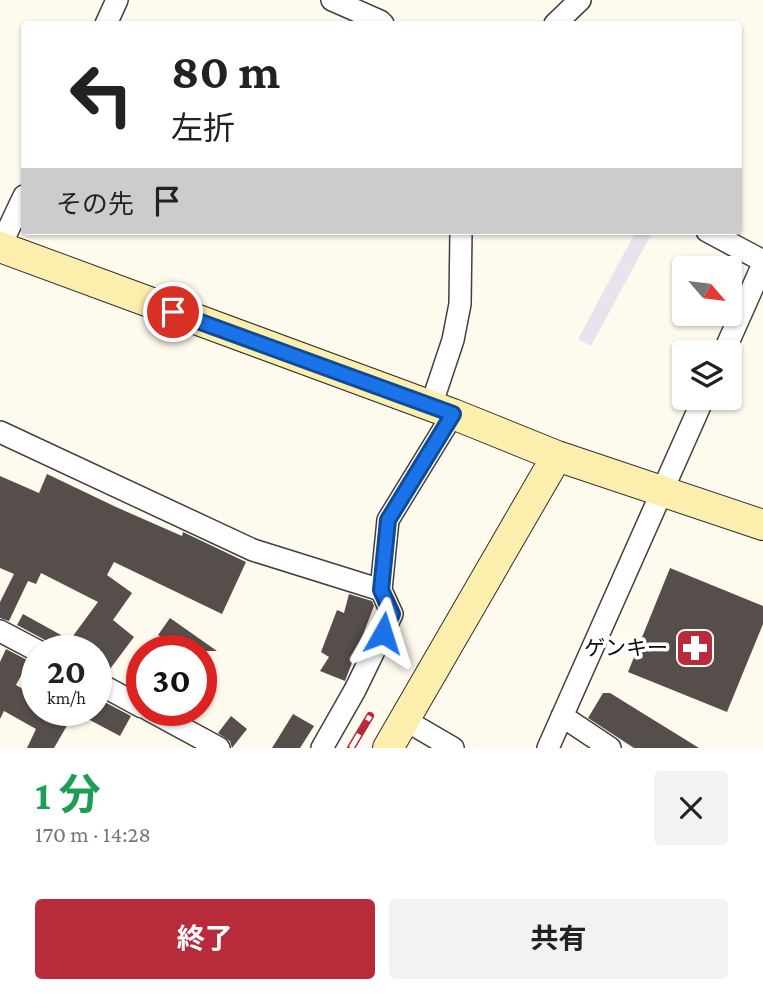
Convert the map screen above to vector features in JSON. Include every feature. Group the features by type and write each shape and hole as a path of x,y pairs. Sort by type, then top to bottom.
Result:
{"street":[{"path":"107,21 117,0"},
{"path":"332,0 380,21"},
{"path":"558,21 580,0"},
{"path":"21,202 0,247 442,410 557,456 763,525"},
{"path":"322,748 355,690 392,614 381,590 388,520 442,410 460,304 461,235"},
{"path":"715,235 763,262 729,340"},
{"path":"548,748 698,410"},
{"path":"0,432 253,550 381,590"},
{"path":"388,748 557,456"},
{"path":"0,631 21,642"},
{"path":"562,716 610,748"},
{"path":"404,720 453,748"},
{"path":"178,726 219,748"}],"shaded area":[{"path":"634,235 651,235 591,346 578,339"}],"building":[{"path":"47,474 116,507 182,536 183,532 246,562 222,614 114,562 107,575 132,593 113,620 132,635 126,635 126,648 112,666 112,635 74,635 98,602 41,573 36,584 28,581 9,621 0,618 0,602 14,574 0,568 0,476 39,493"},
{"name":"ゲンキー","path":"670,568 763,606 763,624 727,712 628,672"},
{"path":"349,594 372,601 374,606 345,681 320,671 329,657 321,652 337,610 344,613"},
{"path":"23,614 61,635 36,635 17,625"},
{"path":"170,618 194,635 158,635"},
{"path":"6,649 21,657 21,676 16,685 21,688 21,721 4,711 0,719 0,662"},
{"path":"603,693 610,693 699,748 634,748 588,718"},
{"path":"112,706 126,713 126,725 120,736 101,726 112,726"},
{"path":"293,714 314,726 300,748 272,748"},
{"path":"231,716 247,729 232,748 230,741 218,733"},
{"path":"31,726 67,726 54,748 27,748 36,729"}],"railway":[{"path":"351,748 370,716"}],"place":[{"name":"ゲンキー","path":"695,648"}],"route":[{"path":"173,312 453,414 388,520 381,590 392,614 383,633"}]}
